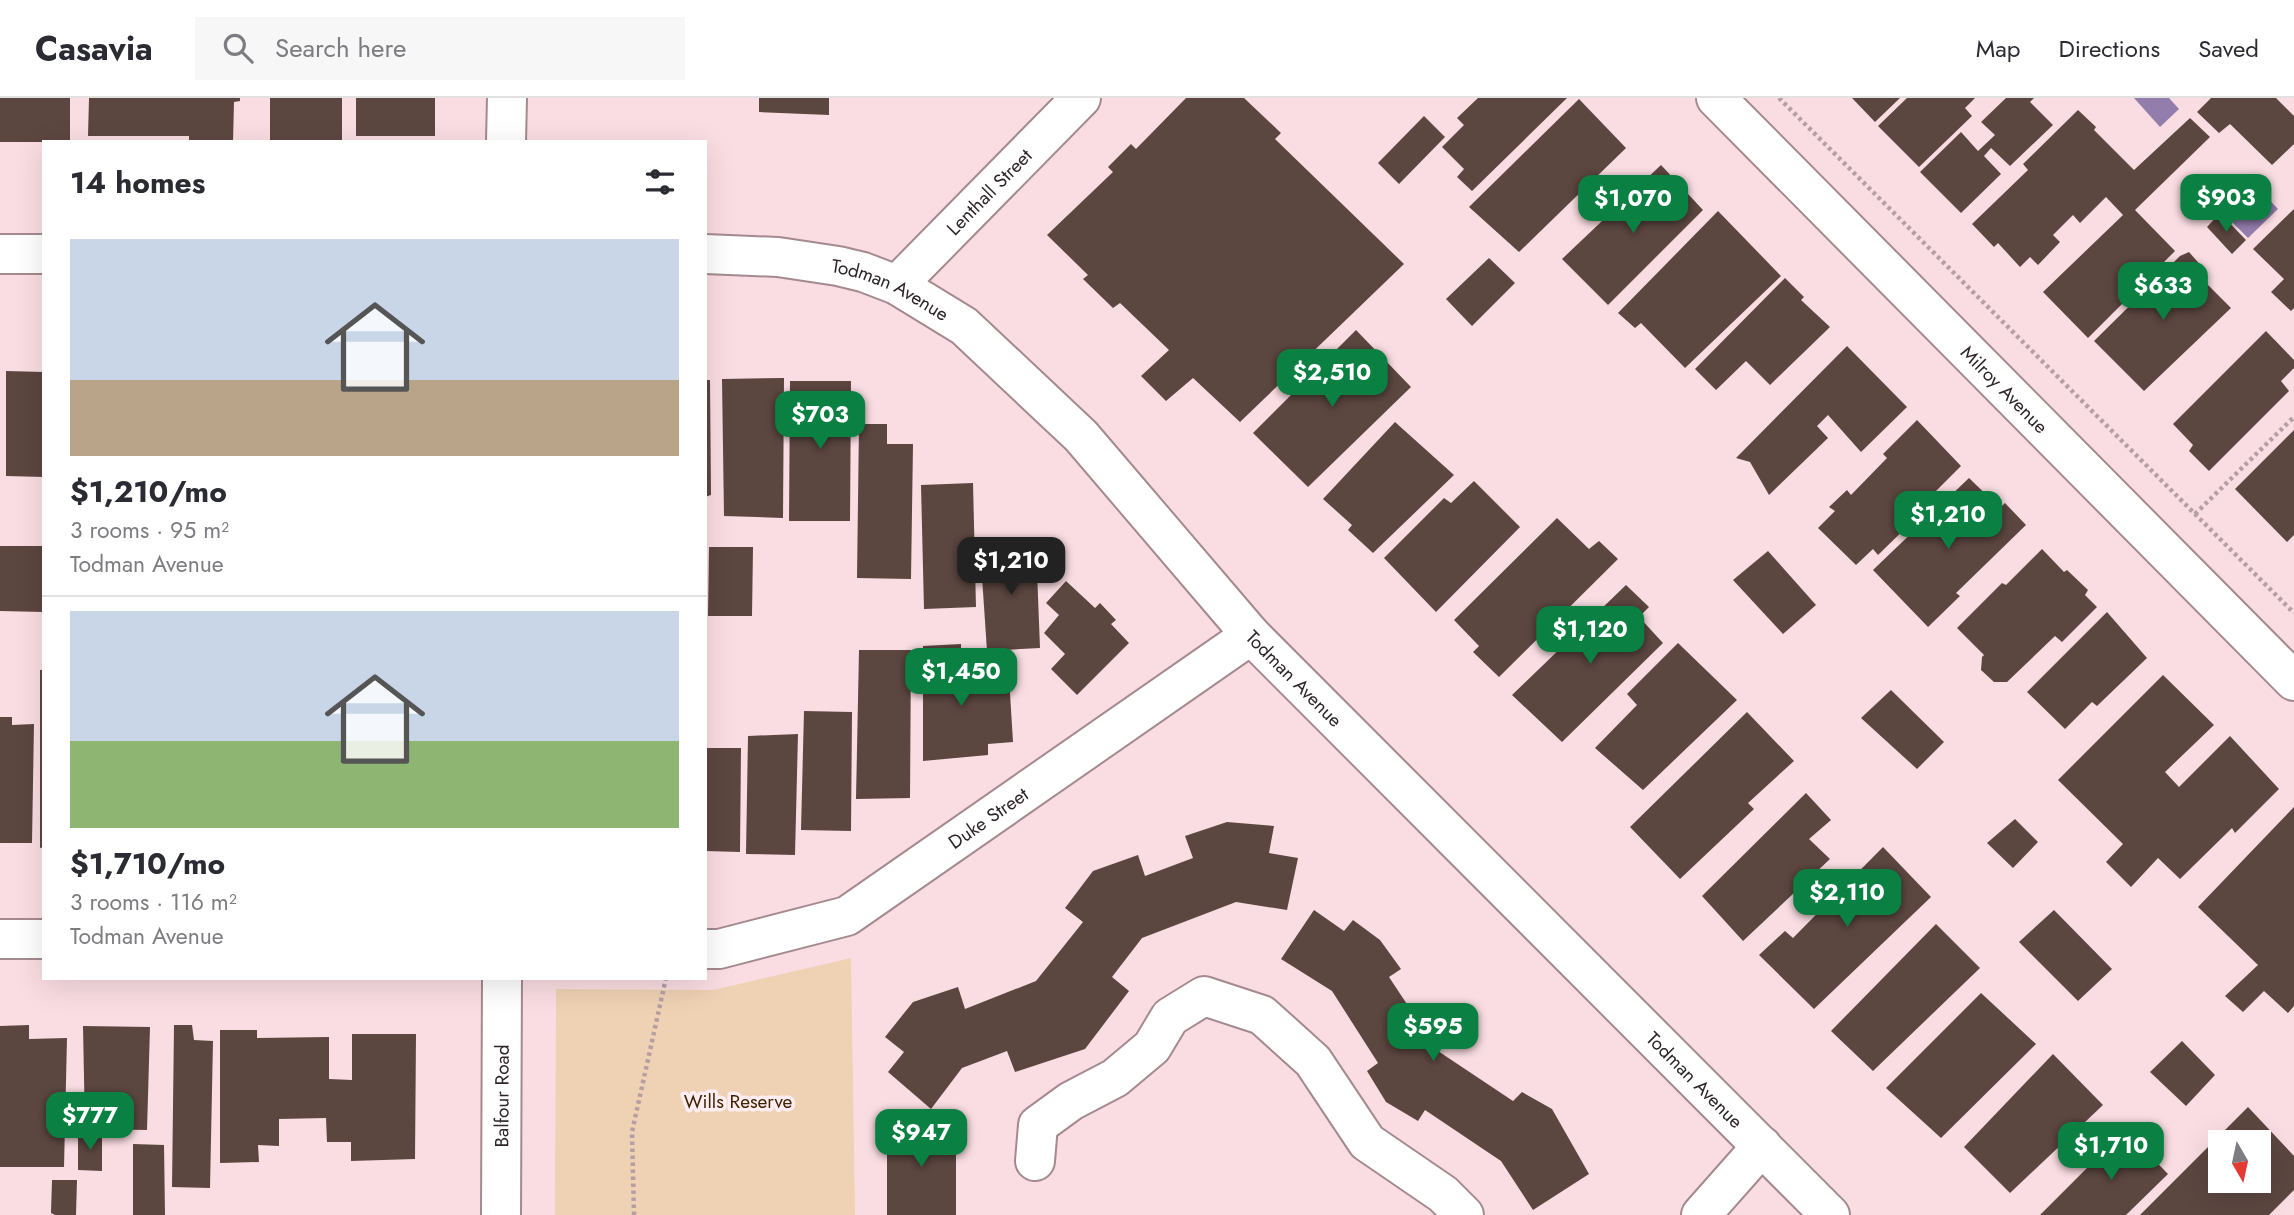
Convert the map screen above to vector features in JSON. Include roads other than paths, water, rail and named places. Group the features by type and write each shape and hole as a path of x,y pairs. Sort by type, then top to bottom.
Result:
{"street":[{"path":"506,140 507,98"},
{"name":"Lenthall Street","path":"897,285 1081,98"},
{"name":"Milroy Avenue","path":"1716,98 2294,681"},
{"path":"0,254 42,254"},
{"name":"Todman Avenue","path":"707,254 778,257 838,266 897,285 964,326 1081,436 1251,635 1830,1215"},
{"name":"Duke Street","path":"707,949 847,916 1251,635"},
{"path":"0,939 42,939"},
{"name":"Balfour Road","path":"501,1215 502,980"},
{"path":"1035,1161 1038,1125 1071,1101 1115,1078 1152,1047 1170,1017 1204,996 1262,1015 1313,1061 1367,1142 1443,1194 1464,1215"},
{"path":"1701,1215 1762,1146"}],"park label":[{"name":"Wills Reserve","path":"738,1101"}]}
